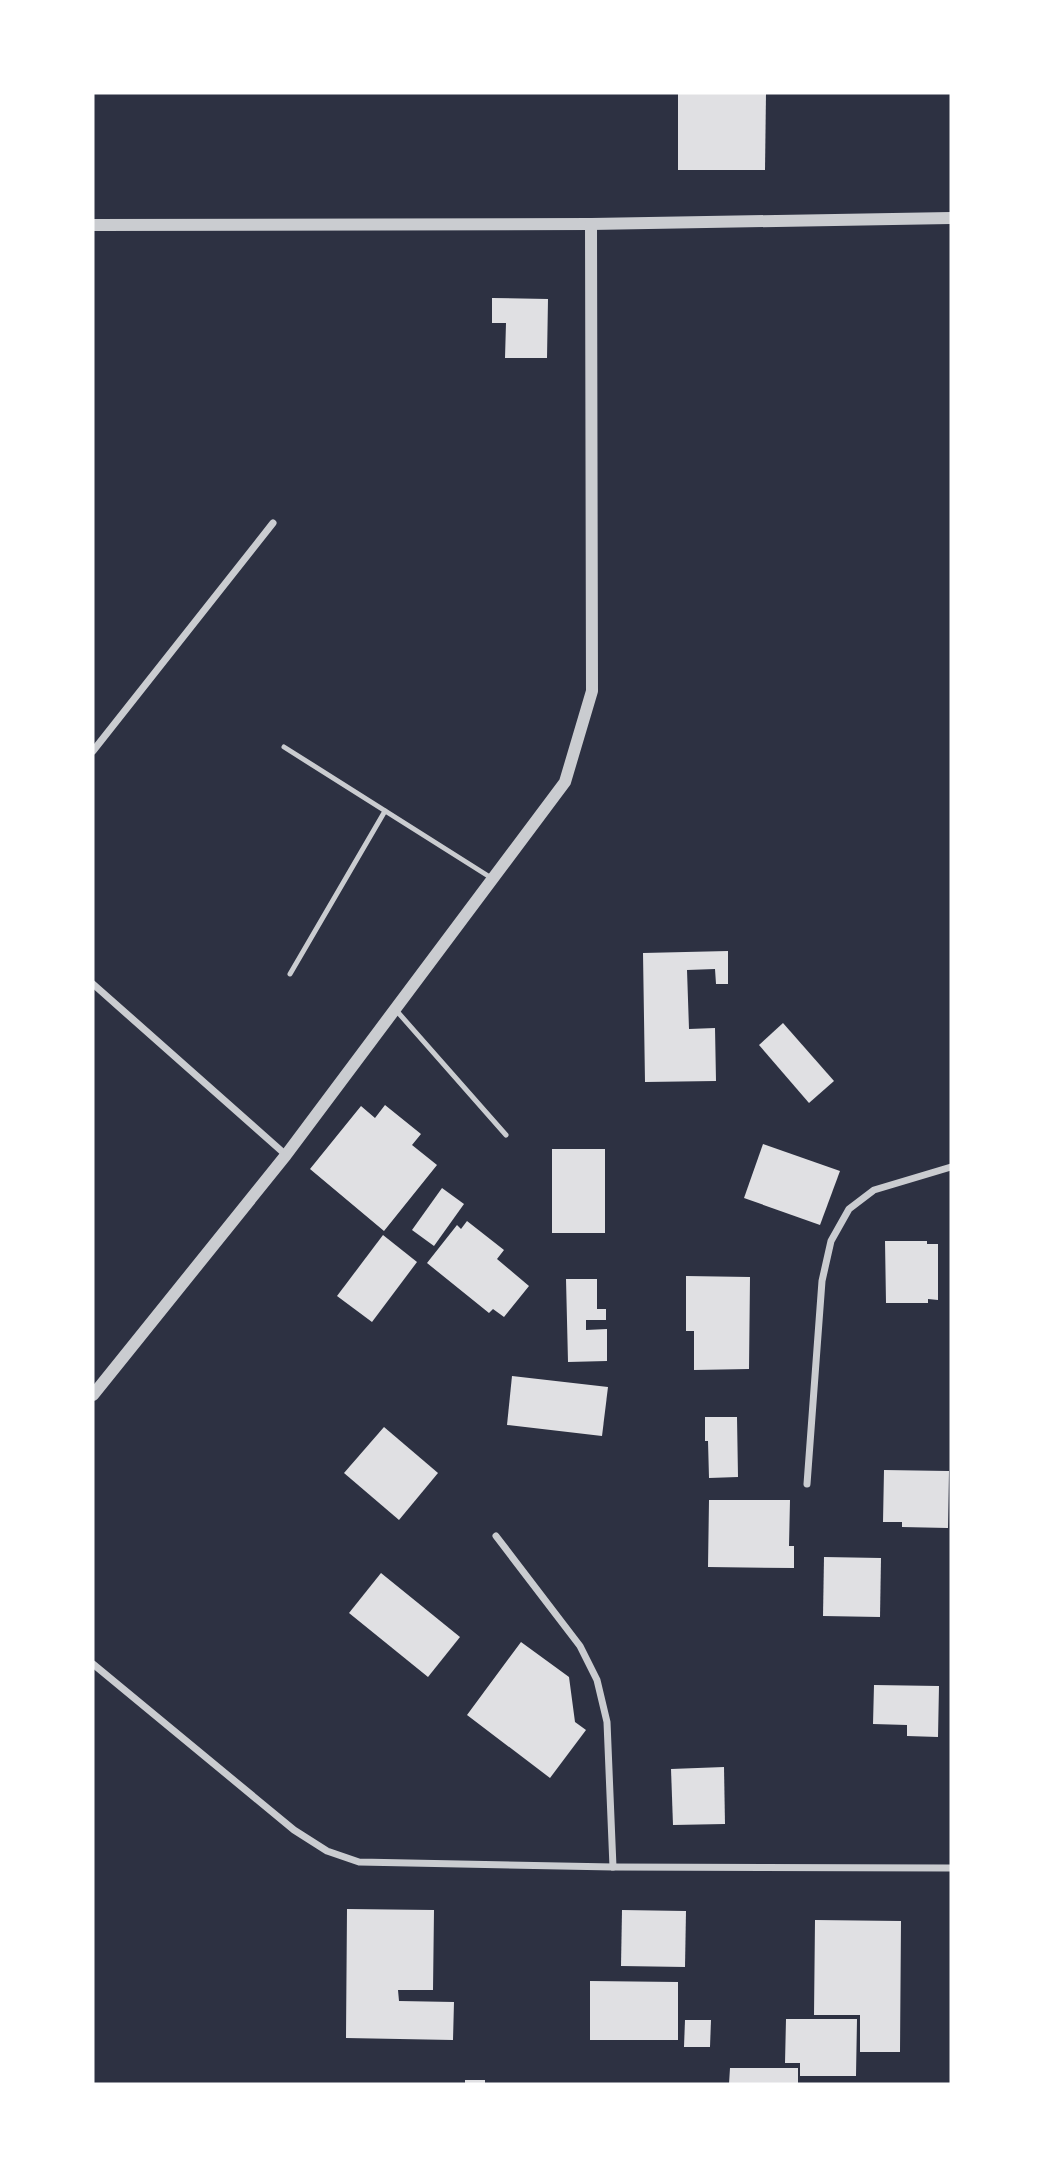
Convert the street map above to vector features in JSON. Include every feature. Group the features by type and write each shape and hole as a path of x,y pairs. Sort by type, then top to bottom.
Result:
{"street":[{"path":"93,225 951,218"},
{"path":"93,1395 286,1155 565,782 592,691 591,223"},
{"path":"93,751 273,523"},
{"path":"93,984 286,1155"},
{"path":"807,1484 822,1281 831,1241 849,1209 874,1190 951,1167"},
{"path":"496,1536 580,1646 597,1680 607,1722 613,1867"},
{"path":"93,1664 294,1830 327,1851 359,1862 613,1867 951,1868"}],"lane":[{"path":"284,747 493,879"},
{"path":"290,974 386,811"},
{"path":"395,1009 506,1135"}],"building":[{"path":"678,93 766,93 765,170 678,170"},
{"path":"492,298 548,299 547,358 505,358 506,323 492,323"},
{"path":"728,951 728,984 716,984 715,969 687,970 689,1029 715,1028 716,1081 645,1082 643,953"},
{"path":"783,1023 834,1081 809,1103 759,1045"},
{"path":"385,1105 421,1134 412,1145 437,1165 384,1231 310,1169 361,1106 375,1118"},
{"path":"763,1144 840,1171 820,1225 744,1198"},
{"path":"552,1149 605,1149 605,1233 552,1233"},
{"path":"442,1188 464,1204 434,1246 412,1230"},
{"path":"467,1221 504,1250 497,1259 529,1286 504,1317 493,1309 489,1313 427,1263 457,1225 461,1229"},
{"path":"383,1235 417,1262 372,1322 337,1296"},
{"path":"885,1241 927,1241 927,1244 938,1244 938,1300 928,1299 928,1303 886,1303"},
{"path":"686,1276 750,1277 749,1369 694,1370 694,1331 686,1331"},
{"path":"566,1279 597,1279 597,1309 606,1309 606,1320 586,1320 586,1330 607,1329 607,1361 568,1362"},
{"path":"512,1376 608,1387 602,1436 507,1425"},
{"path":"705,1417 737,1417 738,1477 709,1478"},
{"path":"384,1427 438,1473 399,1520 344,1473"},
{"path":"884,1470 949,1471 948,1528 902,1527 902,1522 883,1522"},
{"path":"709,1500 790,1500 789,1546 794,1546 794,1568 708,1567"},
{"path":"824,1557 881,1558 880,1617 823,1616"},
{"path":"381,1573 460,1637 428,1677 349,1613"},
{"path":"521,1642 569,1677 575,1722 586,1730 550,1778 467,1715"},
{"path":"874,1685 939,1686 938,1737 907,1736 907,1725 873,1724"},
{"path":"724,1767 725,1824 673,1825 671,1769"},
{"path":"347,1909 434,1910 433,1990 398,1990 399,2001 454,2002 453,2040 346,2038"},
{"path":"622,1910 686,1911 685,1967 621,1966"},
{"path":"815,1920 901,1921 900,2052 860,2052 860,2015 814,2015"},
{"path":"590,1981 678,1982 678,2040 590,2040"},
{"path":"786,2019 857,2019 856,2076 800,2076 800,2063 785,2063"},
{"path":"685,2020 711,2020 710,2047 684,2047"},
{"path":"730,2068 798,2068 798,2084 729,2084"},
{"path":"465,2080 485,2080 485,2084 465,2084"}]}
